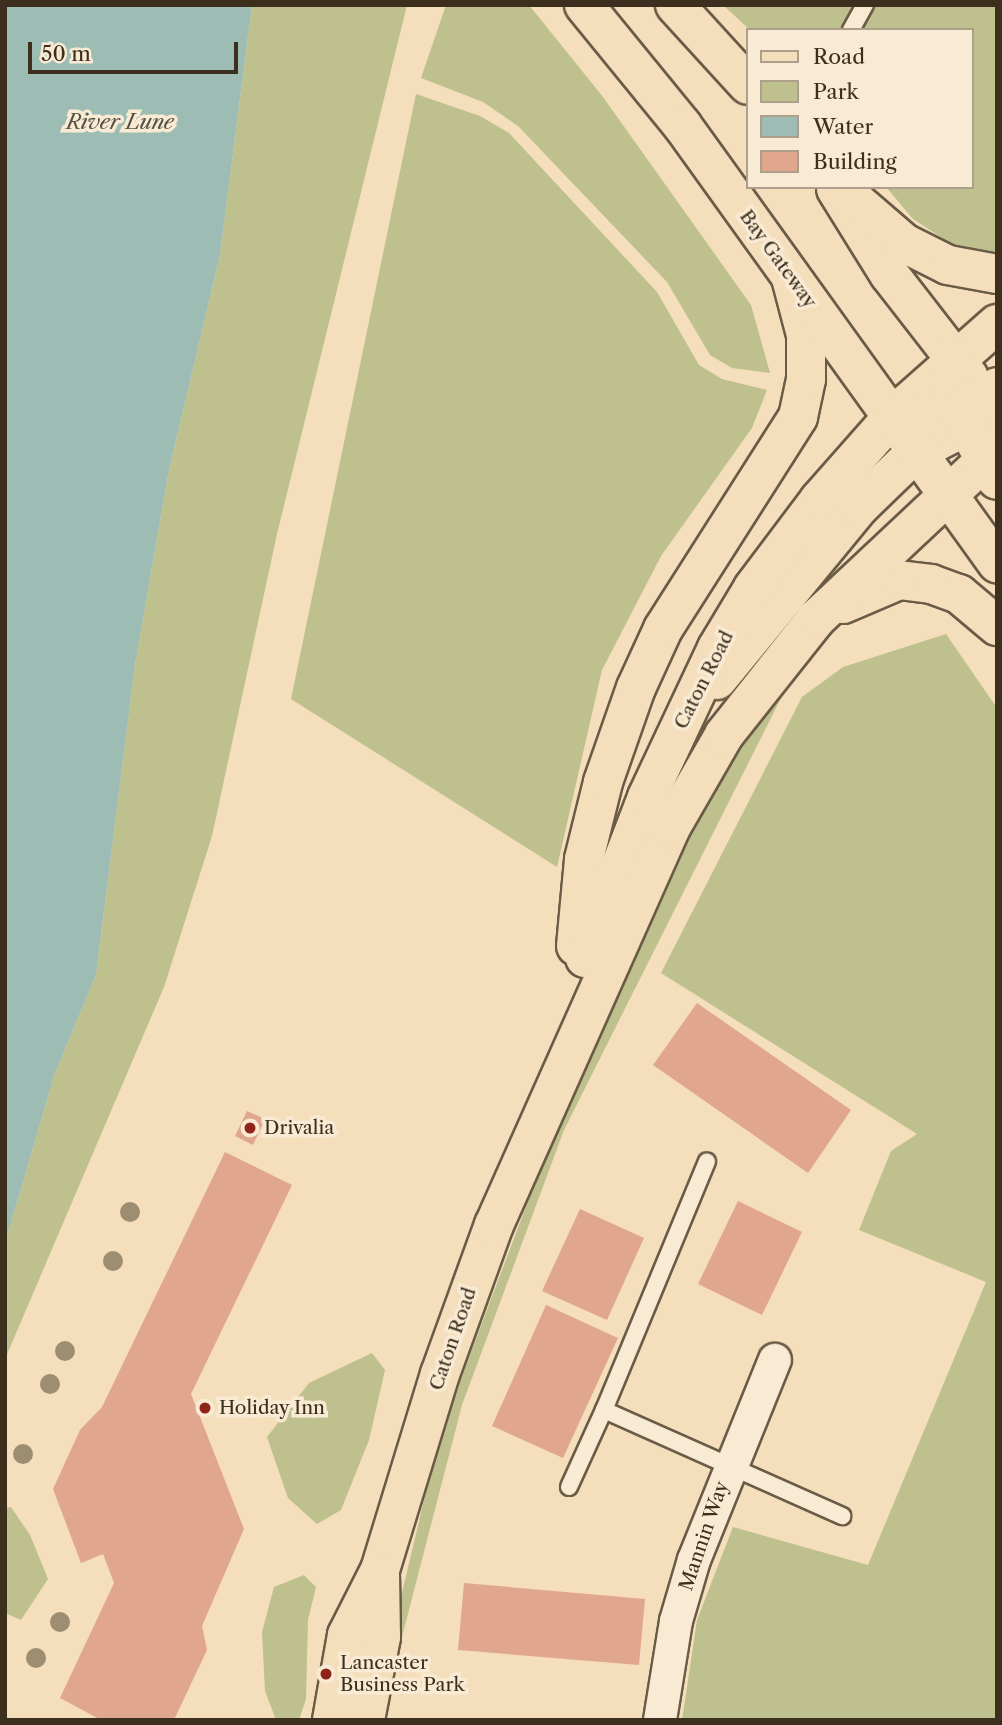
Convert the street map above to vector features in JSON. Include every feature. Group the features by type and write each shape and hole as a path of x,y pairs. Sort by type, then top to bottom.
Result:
{"main road":[{"name":"Bay Gateway","path":"584,5 682,125 790,278 893,416 944,495 997,563"},
{"path":"675,5 746,83"},
{"path":"838,189 895,283 955,357 983,410 992,463"},
{"path":"839,189 904,243 948,265 997,274"},
{"path":"572,993 584,859 603,782 636,688 663,629 798,417 806,379 806,335 790,278"},
{"name":"Caton Road","path":"540,1114 554,1045 572,993 687,712 753,588 819,500 893,416 955,357 997,324"},
{"path":"893,416 983,410"},
{"path":"687,712 746,651 859,507 916,452 983,410"},
{"name":"Caton Road","path":"332,1720 347,1635 380,1570 440,1374 540,1114 670,829 724,735 816,619 944,495 992,463"},
{"path":"816,619 868,589 899,580 959,594 997,626"},
{"name":"Caton Road","path":"365,1720 381,1637 380,1570"}],"street":[{"name":"Mannin Way","path":"660,1720 676,1621 729,1465 775,1360"}],"lane":[{"path":"852,28 864,5"},
{"path":"569,1487 604,1410 707,1161"},
{"path":"604,1410 842,1516"}],"green space":[{"path":"252,5 407,5 277,534 212,836 164,987 5,1359 5,1243 55,1073 96,975 135,665 169,470 220,255"},
{"path":"446,5 529,5 603,97 751,305 770,373 732,368 710,355 667,282 518,126 483,102 421,78"},
{"path":"723,5 857,5 843,28 748,28"},
{"path":"874,5 997,5 997,256 965,253 913,219 888,189 974,189 974,28 862,28"},
{"path":"416,94 480,116 509,133 657,292 699,365 722,379 767,390 752,428 661,556 602,670 557,867 291,699"},
{"path":"830,626 784,692 564,1130 462,1405 396,1660 386,1660 439,1437 622,952 729,756"},
{"path":"946,634 997,708 997,1720 682,1720 697,1620 733,1527 868,1565 986,1282 859,1230 891,1151 917,1134 661,973 802,697 843,667"},
{"path":"372,1353 385,1370 369,1440 341,1510 317,1524 288,1498 267,1437 309,1383"},
{"path":"11,1507 30,1535 48,1579 21,1620 5,1613 5,1508"},
{"path":"304,1575 316,1587 308,1620 306,1699 299,1720 276,1720 265,1691 262,1632 274,1587"}],"water":[{"name":"River Lune","path":"5,5 252,5 220,255 169,470 135,665 96,975 55,1073 5,1243"}],"building":[{"path":"697,1003 851,1110 808,1173 653,1065"},
{"name":"Drivalia","path":"247,1111 265,1119 253,1145 235,1136"},
{"path":"225,1152 292,1185 191,1394 244,1529 202,1626 207,1650 174,1720 101,1720 60,1698 114,1583 103,1554 81,1563 53,1489 80,1430 102,1407"},
{"path":"738,1201 802,1232 762,1315 698,1284"},
{"path":"580,1209 644,1238 607,1320 542,1291"},
{"path":"546,1305 618,1338 563,1458 492,1426"},
{"path":"464,1583 645,1599 639,1665 458,1650"}],"place":[{"name":"Drivalia","path":"250,1128"},
{"name":"Holiday Inn","path":"205,1408"},
{"name":"Lancaster Business Park","path":"326,1674"}]}
